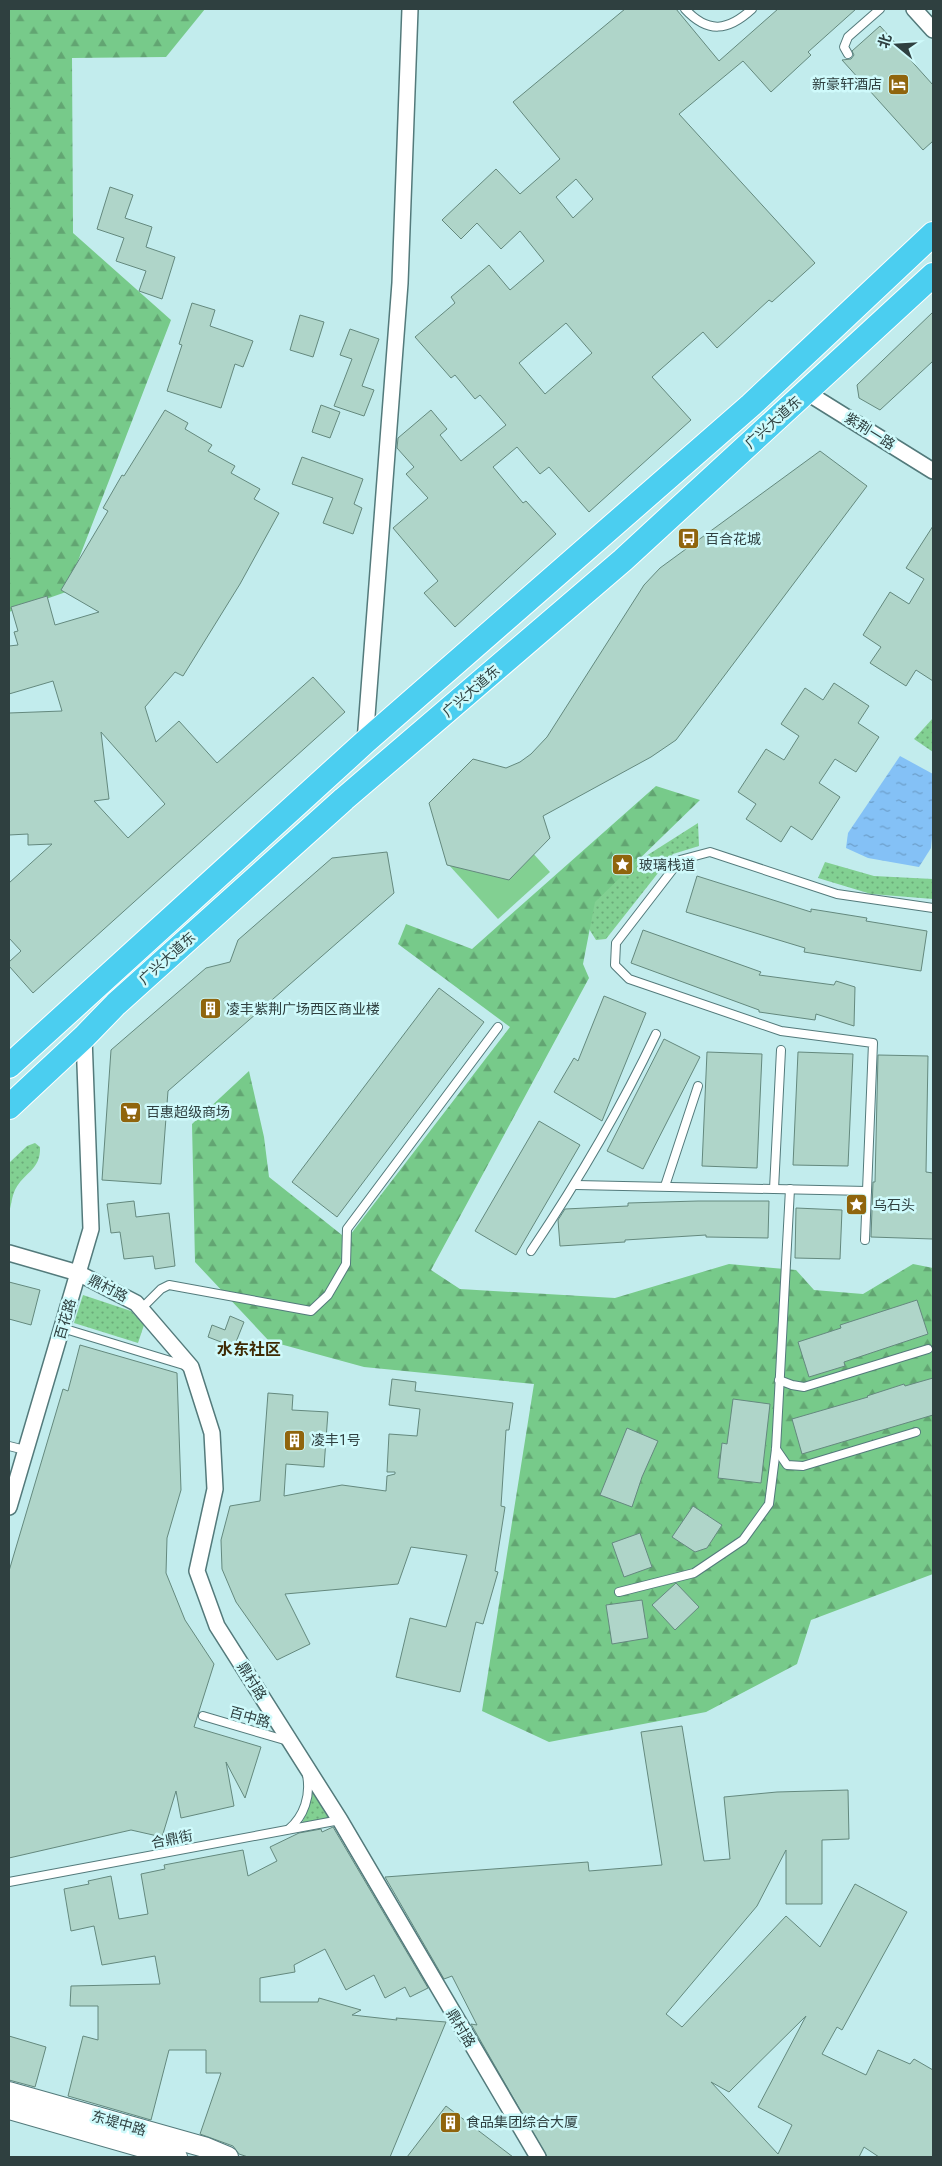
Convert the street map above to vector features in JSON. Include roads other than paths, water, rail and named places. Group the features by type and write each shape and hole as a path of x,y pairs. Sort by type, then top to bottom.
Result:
{"highway":[{"name":"广兴大道东","path":"9,1066 366,742 751,405 933,234"},
{"name":"广兴大道东","path":"9,1107 84,1037 116,1004 330,813 623,560 933,275"}],"main road":[{"name":"东堤中路","path":"9,2092 204,2147 228,2157"},
{"name":"东堤中路","path":"9,2109 176,2157"}],"street":[{"path":"366,742 400,283 410,9"},
{"path":"914,9 933,30"},
{"name":"紫荆一路","path":"806,392 933,471"},
{"name":"百花路","path":"9,1507 91,1229 84,1037"},
{"name":"鼎村路","path":"9,1253 78,1273 136,1303 191,1368 212,1433 215,1489 197,1571 217,1626 340,1820 538,2157"}],"lane":[{"path":"685,9 704,25 717,27 731,25 752,9"},
{"path":"848,54 844,47 848,37 880,9"},
{"path":"866,1240 873,1043 781,1031 629,979 615,965 616,943 680,860 710,852 837,894 933,908"},
{"path":"142,1309 162,1289 170,1286 311,1311 328,1295 346,1264 347,1229 498,1027"},
{"path":"531,1251 576,1185 631,1087 656,1034"},
{"path":"774,1189 781,1050"},
{"path":"665,1186 698,1086"},
{"path":"576,1185 868,1191"},
{"path":"619,1592 694,1573 743,1540 769,1504 776,1449 790,1189"},
{"path":"62,1328 191,1368"},
{"path":"779,1380 804,1387 928,1350"},
{"path":"776,1449 787,1465 803,1466 916,1432"},
{"path":"9,1446 26,1450"},
{"name":"百中路","path":"203,1716 290,1742"},
{"path":"289,1830 299,1820 306,1799 309,1785 306,1766"},
{"name":"合鼎街","path":"9,1882 340,1820"}],"water":[{"path":"900,756 933,774 931,848 919,867 868,858 846,848 848,833"}],"place":[{"name":"新豪轩酒店","path":"898,84"},
{"name":"百合花城","path":"689,539"},
{"name":"玻璃栈道","path":"623,865"},
{"name":"凌丰紫荆广场西区商业楼","path":"210,1009"},
{"name":"百惠超级商场","path":"130,1112"},
{"name":"乌石头","path":"857,1205"},
{"name":"凌丰1号","path":"295,1440"},
{"name":"食品集团综合大厦","path":"450,2122"}],"district":[{"name":"水东社区","path":"249,1349"}]}
